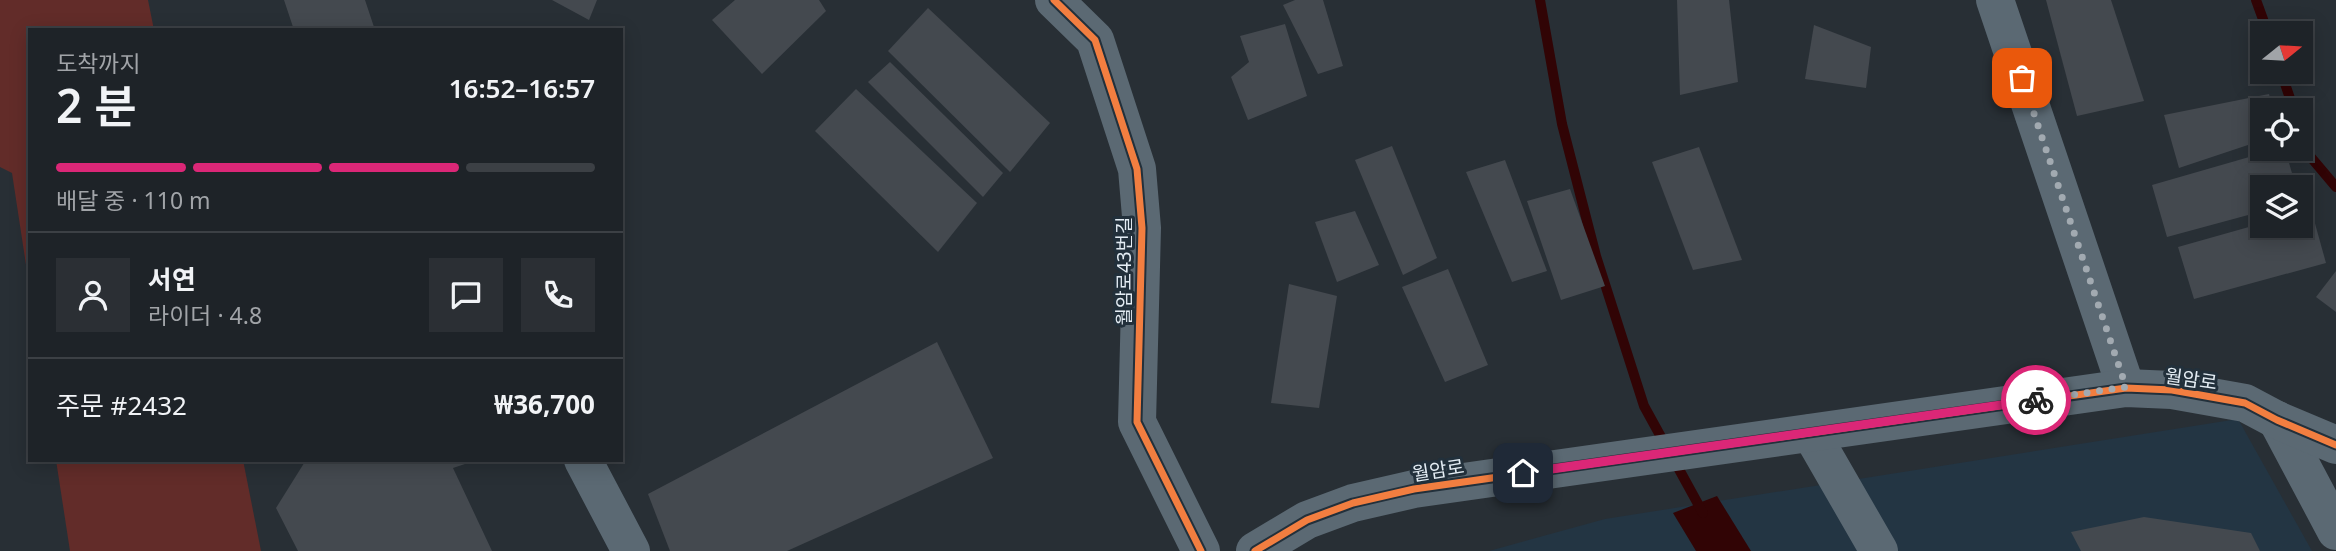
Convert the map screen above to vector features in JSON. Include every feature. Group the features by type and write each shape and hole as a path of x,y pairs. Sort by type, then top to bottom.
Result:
{"street":[{"name":"월암로43번길","path":"1054,0 1094,40 1137,169 1142,228 1137,422 1201,551"},
{"path":"1996,0 2126,387"},
{"name":"월암로","path":"1255,551 1307,520 1353,503 1414,489 2126,387 2172,390 2245,403 2336,445"},
{"path":"2277,420 2336,531"},
{"path":"1811,433 1879,551"},
{"path":"584,462 631,551"}],"shaded area":[{"path":"0,0 148,0 154,28 28,28 28,278 12,173 0,167"},
{"path":"2238,419 2312,551 1489,551 1605,519"},
{"path":"56,462 243,462 261,551 70,551"},
{"path":"1717,496 1751,551 1696,551 1673,513"}],"building":[{"path":"284,0 365,0 374,28 293,28"},
{"path":"552,0 597,0 589,20"},
{"path":"735,0 819,0 826,11 762,74 712,20"},
{"path":"1295,0 1323,0 1343,66 1318,74 1283,5"},
{"path":"1677,0 1729,0 1738,82 1680,95"},
{"path":"2046,0 2111,0 2144,101 2077,116"},
{"path":"928,8 1050,123 1010,172 888,51"},
{"path":"1285,24 1307,96 1248,120 1231,77 1249,62 1240,36"},
{"path":"1814,25 1871,47 1866,88 1805,79"},
{"path":"890,62 1003,173 983,197 868,82"},
{"path":"856,89 977,203 938,252 815,131"},
{"path":"2269,94 2270,98 2250,98 2250,144 2179,168 2164,115"},
{"path":"1392,146 1437,258 1403,275 1355,160"},
{"path":"1699,147 1742,260 1693,270 1652,162"},
{"path":"2250,157 2250,161 2288,161 2293,175 2250,175 2250,215 2167,237 2152,185"},
{"path":"1505,160 1547,271 1512,282 1466,172"},
{"path":"1570,189 1605,286 1561,300 1527,201"},
{"path":"1355,211 1379,265 1337,282 1315,222"},
{"path":"2313,216 2326,263 2194,299 2178,247 2250,227 2250,238 2313,238"},
{"path":"1448,269 1488,365 1445,382 1402,287"},
{"path":"2336,271 2336,312 2316,297"},
{"path":"1289,284 1337,296 1319,408 1271,403"},
{"path":"937,342 993,458 787,551 670,551 648,494"},
{"path":"305,462 471,462 453,468 492,551 298,551 276,508"},
{"path":"2144,517 2251,533 2260,551 2081,551 2071,532"}],"waterway":[{"path":"1540,0 1562,124 1596,256 1644,406 1666,446"},
{"path":"2256,0 2264,21"},
{"path":"2285,84 2290,98"},
{"path":"2313,160 2336,187"},
{"path":"1675,462 1703,513"}],"cycle path":[{"path":"1054,0 1095,40 1137,169 1142,228 1137,422 1201,551"},
{"path":"1255,551 1307,520 1353,503 1414,489 2126,388 2172,390 2245,403 2336,445"}],"way so far":[{"path":"2022,78 2126,387 2036,400"}],"route":[{"path":"1523,473 2036,400"}]}
